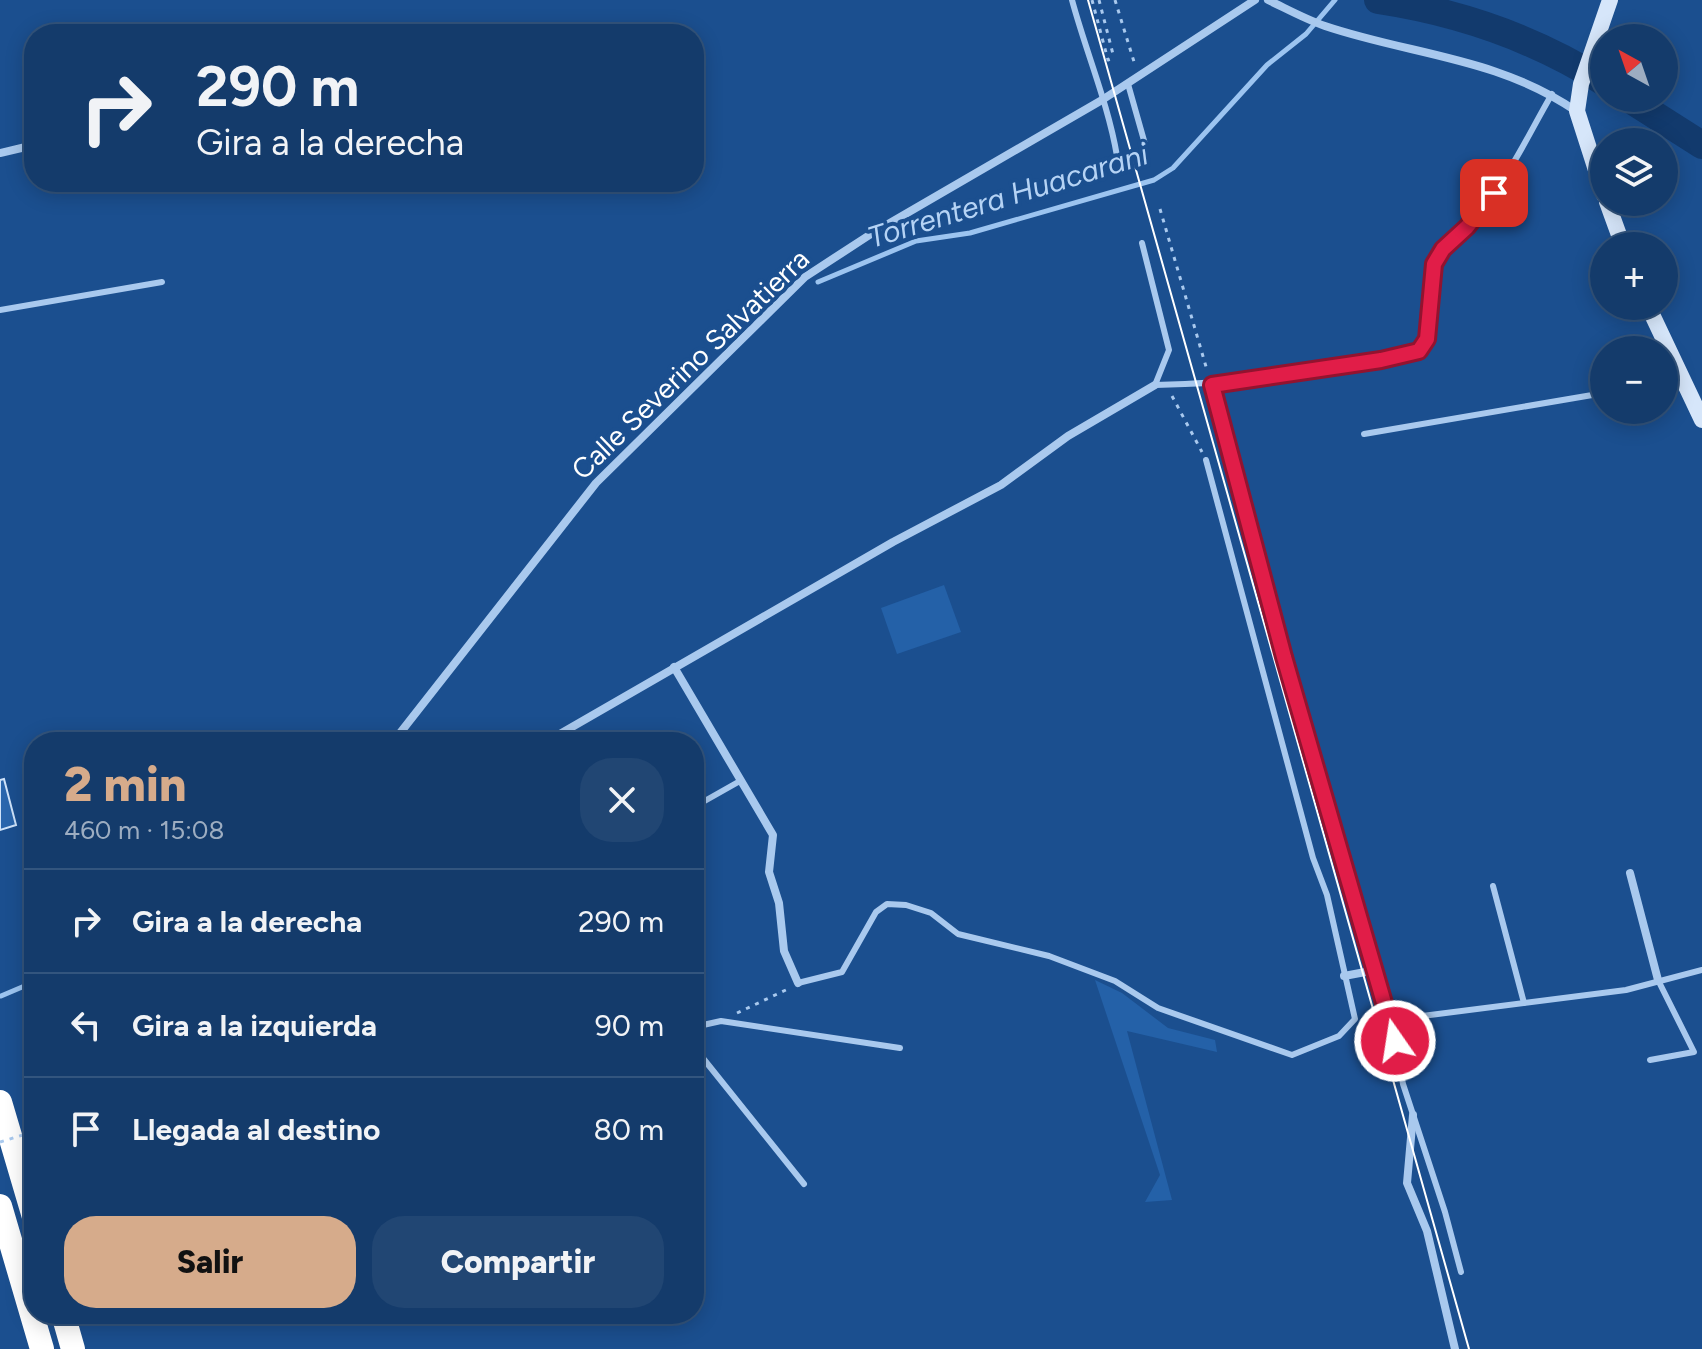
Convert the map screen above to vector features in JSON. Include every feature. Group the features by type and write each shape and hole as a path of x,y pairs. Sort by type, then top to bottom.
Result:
{"highway":[{"path":"0,1102 24,1169"},
{"path":"0,1206 7,1257 24,1302"},
{"path":"32,1324 42,1349"},
{"path":"66,1324 73,1349"}],"main road":[{"path":"1590,151 1577,111 1581,84 1610,0"},
{"path":"1655,320 1702,420"}],"street":[{"name":"Calle Severino Salvatierra","path":"401,732 596,483 805,277 1128,84 1255,0"},
{"path":"1268,0 1327,26 1503,71 1552,94 1577,111"},
{"path":"0,153 24,147"},
{"path":"563,732 893,542 1001,485 1068,436 1155,385"},
{"path":"674,667 773,835 769,872 779,903 784,951 798,983"},
{"path":"1630,873 1658,980"},
{"path":"1344,976 1376,970"},
{"path":"1413,1115 1407,1183 1427,1231 1455,1349"}],"lane":[{"path":"1072,0 1111,125 1117,156"},
{"path":"1128,84 1145,144"},
{"path":"1142,243 1169,350 1155,385 1212,385 1381,360 1419,351 1427,339 1434,264 1443,249 1467,227 1494,193 1552,94"},
{"path":"0,310 162,282"},
{"path":"1678,381 1683,380"},
{"path":"1212,385 1284,657 1391,1020 1403,1084 1461,1272"},
{"path":"1364,434 1590,395"},
{"path":"798,983 842,972 876,912 887,904 906,905 931,913 958,934 1062,961 1115,981 1158,1008 1292,1055 1339,1036 1355,1019 1327,895 1313,858 1206,460"},
{"path":"704,801 740,781"},
{"path":"1493,886 1524,1003"},
{"path":"1391,1020 1626,990 1702,970"},
{"path":"1650,1060 1694,1052 1658,980"},
{"path":"704,1025 721,1021 900,1048"},
{"path":"704,1059 804,1184"}],"path":[{"path":"1092,0 1108,60 1114,58 1099,0"},
{"path":"1115,0 1138,77"},
{"path":"1160,209 1212,385"},
{"path":"1155,385 1176,398 1206,460"},
{"path":"721,1021 798,983"},
{"path":"0,1142 24,1135"}],"shaded area":[{"path":"944,585 961,632 897,654 881,608"},
{"path":"1095,980 1122,993 1168,1028 1215,1040 1217,1052 1127,1031 1172,1200 1145,1202 1160,1175"}],"building":[{"path":"4,779 16,825 0,830 0,780"}],"waterway":[{"name":"Torrentera Huacarani","path":"818,282 916,241 970,233 1154,180 1173,168 1267,65 1306,34 1335,0"},
{"path":"1378,0 1438,12 1496,29 1590,74"},
{"path":"1650,112 1702,145"},
{"name":"Torrentera Huacarani","path":"1,996 24,986"}],"tram line":[{"path":"1088,0 1469,1349"}],"route":[{"path":"1395,1041 1284,657 1212,385 1381,360 1419,351 1427,339 1434,264 1443,249 1467,227 1494,193"}]}
